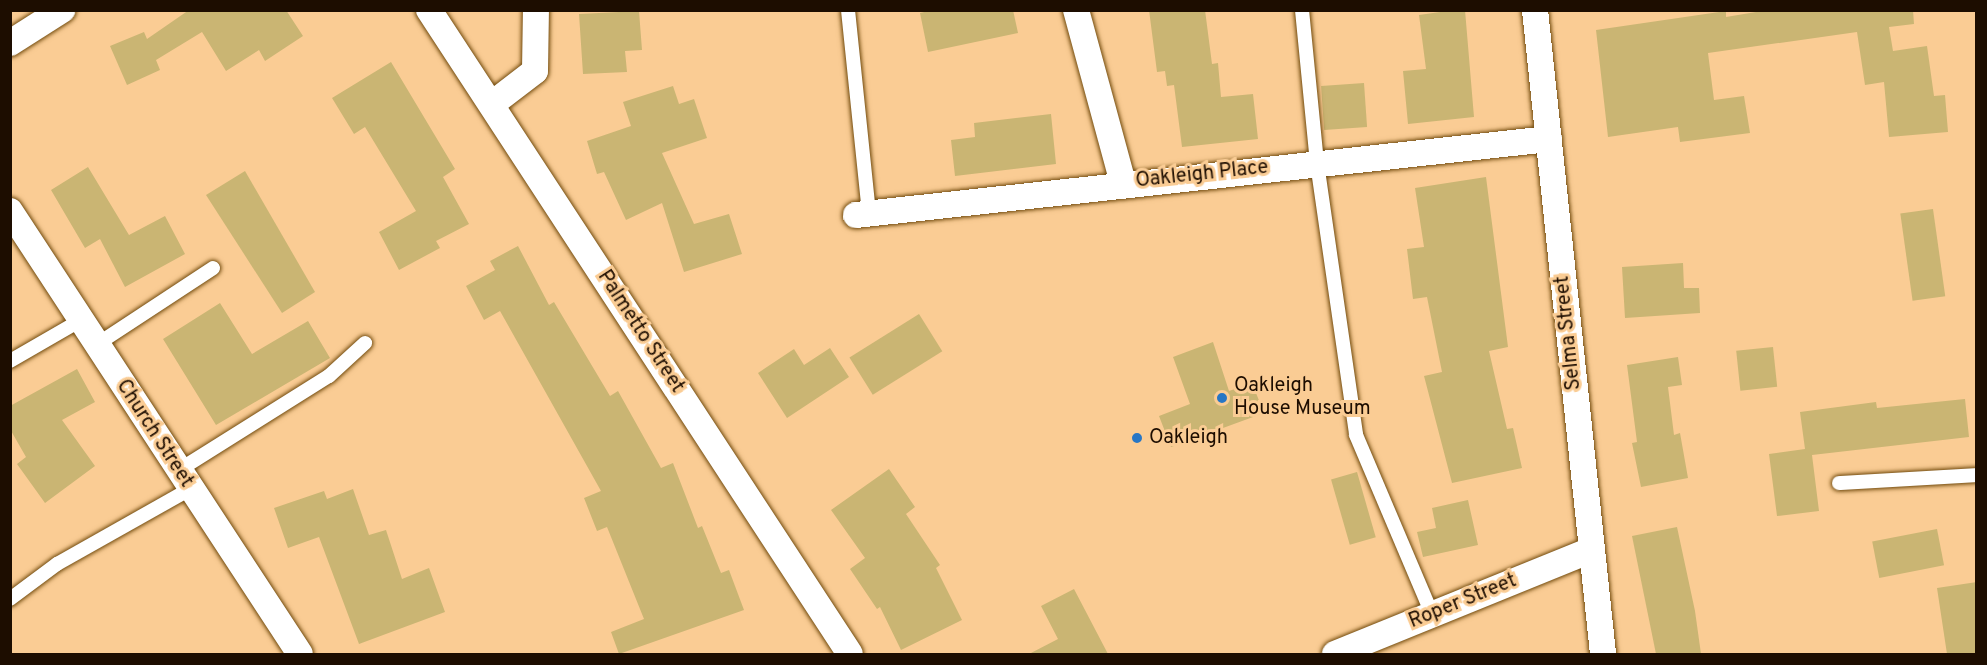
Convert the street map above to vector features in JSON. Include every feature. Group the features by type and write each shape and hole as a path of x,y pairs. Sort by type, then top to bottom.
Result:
{"street":[{"path":"10,44 62,10"},
{"name":"Palmetto Street","path":"429,10 850,654"},
{"path":"492,104 535,70 536,10"},
{"path":"1076,10 1123,183"},
{"name":"Selma Street","path":"1535,10 1603,654"},
{"name":"Oakleigh Place","path":"863,214 1123,183 1549,139"},
{"name":"Church Street","path":"10,211 300,654"},
{"name":"Roper Street","path":"1335,654 1591,550"}],"lane":[{"path":"848,10 863,214"},
{"path":"1302,10 1317,163 1356,435 1432,615"},
{"path":"96,345 213,268"},
{"path":"10,361 81,320"},
{"path":"10,599 57,564 184,480 329,376 365,343"},
{"path":"1839,483 1977,475"}],"building":[{"path":"189,10 286,10 303,36 265,61 259,50 226,71 202,32 156,60 160,70 127,85 110,46 144,32 147,39"},
{"path":"933,10 1013,10 1018,33 928,52 920,13"},
{"path":"1149,10 1205,10 1212,64 1218,63 1221,97 1253,94 1258,139 1182,147 1174,85 1167,86 1165,71 1157,72"},
{"path":"1465,10 1474,117 1408,124 1403,71 1426,69 1419,15"},
{"path":"1768,10 1913,10 1914,24 1889,27 1893,51 1927,46 1934,96 1945,95 1948,132 1889,137 1884,82 1865,85 1857,32 1708,53 1714,100 1744,96 1750,133 1680,142 1678,127 1608,137 1596,30 1726,11 1726,17"},
{"path":"639,11 642,50 625,51 627,72 583,74 579,14"},
{"path":"391,62 455,169 443,177 469,224 436,241 440,248 399,270 379,232 416,211 365,127 354,134 332,98"},
{"path":"1364,83 1367,127 1324,130 1321,86"},
{"path":"673,86 679,104 694,99 707,138 662,153 694,224 729,214 742,254 684,272 662,203 626,220 604,172 597,174 587,141 631,126 623,102"},
{"path":"1051,114 1056,164 955,176 951,140 975,137 974,123"},
{"path":"88,167 129,235 165,216 185,254 125,287 100,239 85,248 51,190"},
{"path":"245,171 315,292 282,313 206,195"},
{"path":"1486,177 1508,347 1489,351 1507,429 1513,428 1522,468 1452,483 1424,376 1442,372 1427,297 1413,299 1407,249 1424,247 1415,188"},
{"path":"1933,209 1945,296 1913,301 1900,214"},
{"path":"518,246 549,305 554,302 610,396 618,391 661,468 673,463 698,528 702,526 721,573 729,570 744,610 619,654 611,632 644,619 607,527 597,531 584,498 601,491 500,311 484,320 466,286 495,270 490,261"},
{"path":"1683,263 1684,288 1699,288 1700,313 1625,318 1622,267"},
{"path":"220,303 252,354 308,321 330,358 216,425 163,339"},
{"path":"919,314 942,351 873,395 849,357"},
{"name":"Oakleigh House Museum","path":"1213,342 1229,391 1252,383 1264,413 1171,447 1159,416 1190,404 1173,357"},
{"path":"1773,347 1777,387 1740,391 1736,351"},
{"path":"830,348 849,377 787,418 758,373 794,349 804,365"},
{"path":"1678,357 1682,385 1668,387 1674,435 1680,433 1688,478 1641,487 1632,443 1637,442 1627,365"},
{"path":"77,369 95,402 62,420 95,466 45,503 17,464 26,457 10,429 10,406"},
{"path":"1965,399 1969,437 1812,455 1819,511 1777,516 1769,454 1805,449 1800,412 1876,402 1877,408"},
{"path":"889,469 915,507 906,514 940,565 936,568 962,620 901,650 880,607 877,609 850,569 865,558 831,510"},
{"path":"1357,472 1376,537 1350,545 1331,479"},
{"path":"353,489 369,535 386,530 402,579 429,568 445,612 359,644 319,537 288,548 274,508 324,491 327,499"},
{"path":"1468,500 1478,545 1423,557 1417,532 1436,528 1432,508"},
{"path":"1677,527 1695,611 1701,654 1656,654 1632,536"},
{"path":"1937,529 1944,565 1879,578 1872,542"},
{"path":"1977,582 1977,654 1947,654 1937,588"},
{"path":"1074,589 1108,654 1029,654 1058,639 1041,606"}],"place":[{"name":"Oakleigh House Museum","path":"1222,398"},
{"name":"Oakleigh","path":"1137,438"}]}
